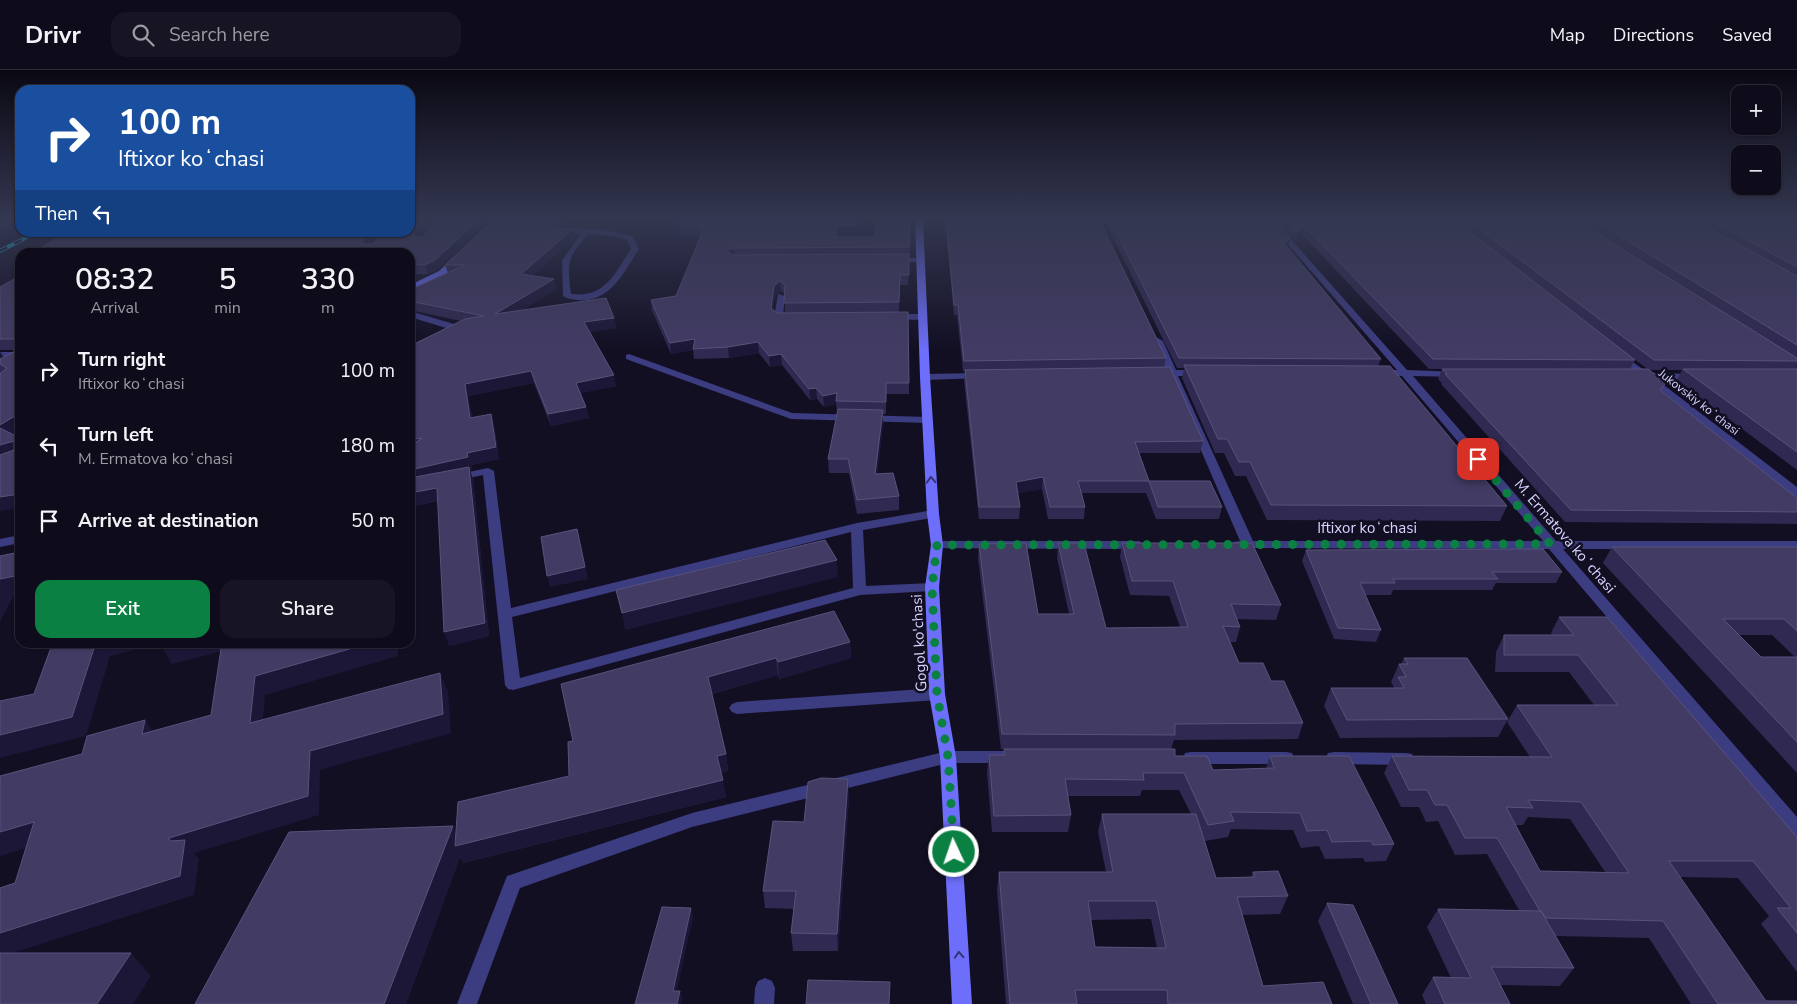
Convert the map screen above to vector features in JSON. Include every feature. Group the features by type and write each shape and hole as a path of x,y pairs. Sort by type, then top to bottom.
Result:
{"main road":[{"path":"415,286 442,274 453,263"},
{"name":"Gogol ko'chasi","path":"922,263 920,287 933,514 937,545 932,587 937,694 948,757 962,1004"}],"street":[{"path":"564,263 567,296 582,299 603,294 625,263"},
{"name":"M. Ermatova koʻchasi","path":"1307,263 1407,374 1550,544 1797,829"},
{"path":"781,296 778,318 798,317"},
{"path":"415,315 461,329 445,336"},
{"path":"884,317 922,317"},
{"path":"1153,330 1248,545"},
{"name":"Jukovskiy koʻchasi","path":"1607,346 1797,493"},
{"path":"629,357 791,416 928,420"},
{"path":"1144,373 1212,373"},
{"path":"1368,373 1466,374"},
{"path":"925,377 994,376"},
{"path":"1626,376 1703,376"},
{"path":"439,481 488,471 513,685 860,591 932,587"},
{"path":"505,614 857,527 933,514"},
{"path":"857,527 860,591"},
{"path":"0,543 15,540"},
{"path":"937,545 1151,545"},
{"name":"Iftixor koʻchasi","path":"1229,545 1797,545"},
{"path":"737,708 937,694"},
{"path":"467,1004 513,882 692,820 948,757 1017,757"},
{"path":"1175,758 1303,758"},
{"path":"1323,758 1411,759"}],"building":[{"path":"415,263 430,263 425,265 415,264"},
{"path":"448,263 534,263 521,274 554,279 495,314 606,298 614,318 584,322 614,375 576,383 586,407 548,414 531,371 465,384 470,418 491,414 496,447 467,453 468,457 415,469 415,443 422,438 415,439 415,344 465,319 484,316 415,302 415,288 465,265 445,265"},
{"path":"690,263 909,263 909,275 900,275 899,302 784,303 785,285 780,281 774,286 771,308 777,313 908,312 909,383 886,383 886,402 836,401 837,393 823,396 816,388 809,389 781,354 769,356 758,342 728,347 693,349 695,339 670,343 651,300 676,296"},
{"path":"950,263 1120,263 1166,358 964,361 958,305 954,305"},
{"path":"1132,263 1300,263 1381,359 1179,358"},
{"path":"1339,263 1509,263 1635,360 1433,359"},
{"path":"1524,263 1644,263 1797,358 1797,361 1654,360"},
{"path":"1663,263 1772,263 1797,276 1797,345"},
{"path":"1789,263 1797,263 1797,267"},
{"path":"15,279 15,341 14,339 0,339 0,287"},
{"path":"15,341 15,416 0,425 0,374 7,368 0,364 0,359 14,352"},
{"path":"1184,365 1390,366 1507,506 1271,505 1250,462 1239,462 1227,439 1218,439"},
{"path":"1170,367 1203,441 1135,442 1149,481 1078,481 1085,507 1050,507 1043,477 1016,482 1020,507 979,507 965,370"},
{"path":"1442,369 1648,369 1666,383 1660,390 1797,498 1797,512 1571,510"},
{"path":"1683,369 1797,369 1797,452"},
{"path":"838,409 883,410 875,474 893,473 899,496 857,500 848,459 828,459"},
{"path":"0,428 15,436 15,495 0,497 0,455 14,450 14,441 0,445"},
{"path":"469,467 485,623 444,632 437,488 415,492 415,477"},
{"path":"1149,481 1210,481 1222,507 1158,507"},
{"path":"577,529 585,567 547,576 541,537"},
{"path":"825,540 837,560 622,613 616,590"},
{"path":"1026,543 1038,614 1074,614 1058,543 1084,543 1106,628 1188,627 1173,581 1132,581 1122,543 1252,543 1281,605 1231,604 1240,627 1223,626 1239,663 1263,663 1271,681 1284,681 1303,723 1175,724 1175,735 1002,734 979,544"},
{"path":"1612,547 1797,547 1797,631 1784,619 1723,619 1761,657 1797,657 1797,742"},
{"path":"1543,549 1562,572 1492,572 1498,579 1393,579 1395,583 1360,583 1381,630 1338,628 1306,550"},
{"path":"15,553 15,576 0,579 0,556"},
{"path":"834,611 850,642 778,662 776,658 708,677 726,754 717,756 723,780 455,846 458,802 569,776 568,742 573,741 561,684"},
{"path":"1559,617 1607,617 1797,837 1797,933 1777,908 1791,908 1753,861 1669,861 1766,1001 1797,1001 1797,1004 1718,1004 1663,921 1546,918 1497,838 1465,838 1447,805 1435,805 1427,790 1409,790 1392,756 1552,757 1517,705 1618,705 1578,655 1504,655 1504,635 1574,635","holes":["1528,800 1581,802 1629,873 1540,871 1506,807 1533,808"]},
{"path":"51,648 94,648 72,717 0,735 0,701 34,694"},
{"path":"221,648 353,648 255,676 250,723 440,673 443,714 310,751 308,796 169,838 170,841 185,840 180,876 0,933 0,888 15,883 34,822 0,832 0,776 82,754 87,736 145,720 142,734 211,715"},
{"path":"1404,658 1467,658 1508,719 1347,720 1331,688 1404,688 1398,677 1406,677 1399,664 1408,664"},
{"path":"1004,749 1175,749 1175,756 1207,756 1213,770 1274,768 1270,756 1349,756 1394,844 1373,845 1371,841 1332,842 1327,830 1307,831 1300,813 1230,812 1234,821 1208,825 1184,773 1143,773 1144,780 1065,779 1071,815 994,816 989,755 1005,755"},
{"path":"821,778 848,779 837,934 791,933 796,891 763,891 773,821 804,822 808,782"},
{"path":"1102,814 1196,814 1216,878 1255,877 1253,872 1278,871 1288,896 1237,897 1263,986 1323,982 1332,1004 1168,1004 1167,990 1075,990 1077,1004 1010,1004 999,872 1113,872","holes":["1088,901 1156,901 1166,948 1095,947"]},
{"path":"453,826 384,1004 195,1004 289,832"},
{"path":"1327,903 1353,905 1398,1004 1371,1004"},
{"path":"662,907 691,908 673,991 680,991 677,1004 635,1004"},
{"path":"1438,909 1541,911 1574,968 1491,967 1510,1004 1445,1004 1433,977 1471,978"},
{"path":"0,953 131,953 97,1004 0,1004"},
{"path":"808,980 890,982 889,1004 806,1004"}],"route":[{"path":"954,852 948,757 937,694 932,587 937,545 1550,544 1478,459"}]}
